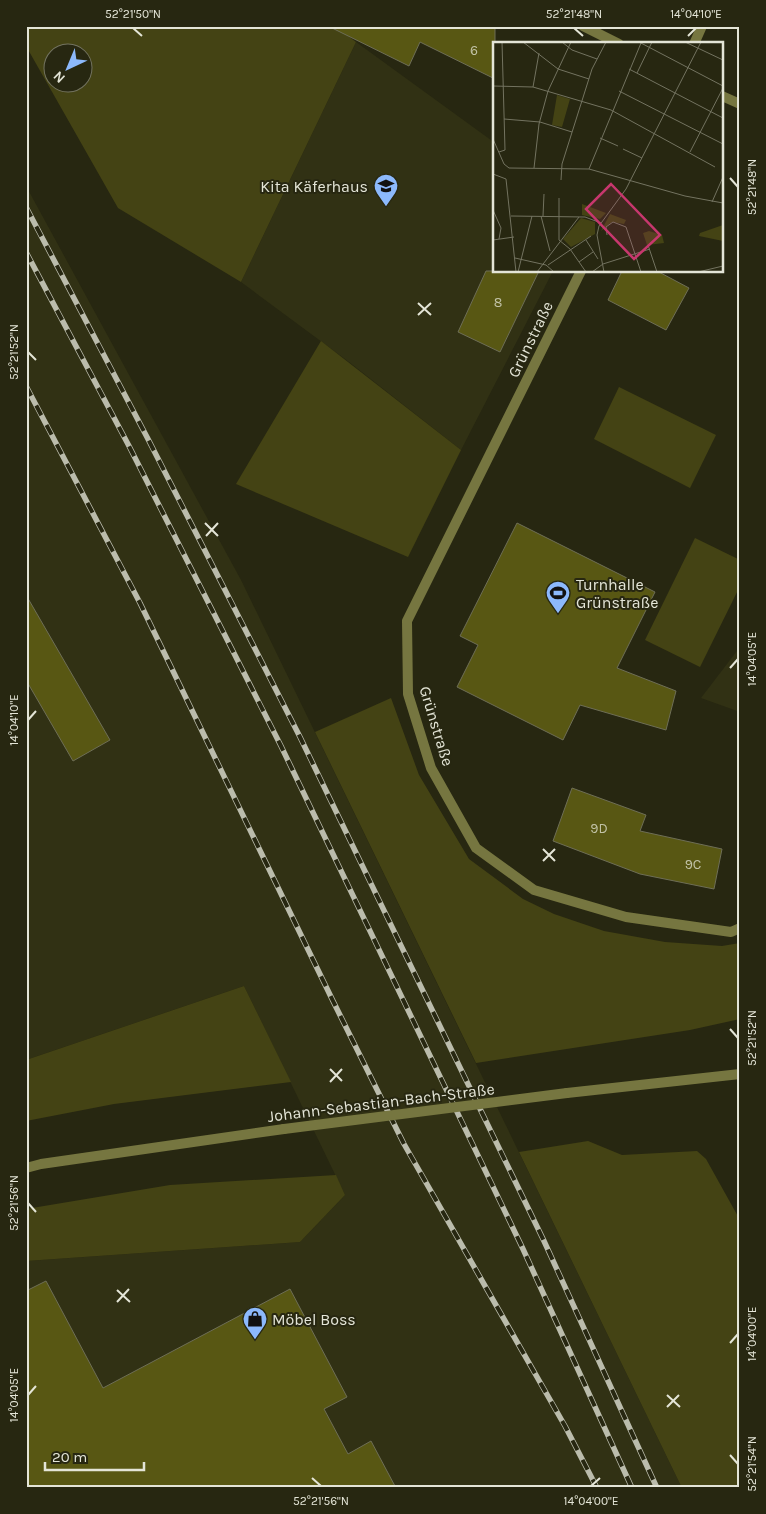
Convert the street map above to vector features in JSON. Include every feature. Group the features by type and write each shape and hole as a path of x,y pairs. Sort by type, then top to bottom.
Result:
{"street":[{"path":"583,26 615,42"},
{"path":"695,42 702,26"},
{"path":"724,97 740,104"},
{"name":"Grünstraße","path":"581,272 407,621 408,694 431,768 476,848 534,890 626,917 731,932 740,928"},
{"name":"Johann-Sebastian-Bach-Straße","path":"26,1168 284,1130 567,1093 740,1074"}],"shaded area":[{"path":"26,26 335,26 356,42 241,282 118,208 52,92 92,92 92,42 42,42 42,74 26,46"},
{"name":"Kita Käferhaus","path":"356,42 493,142 493,272 552,272 461,450 349,362 241,282"},
{"path":"26,186 241,580 682,1488 26,1488 26,1261 300,1242 345,1195 244,986 26,1060"},
{"path":"321,341 461,450 408,557 236,484"},
{"path":"619,387 716,435 690,488 594,439"},
{"path":"695,538 740,560 740,586 700,667 645,640"},
{"path":"740,647 740,712 701,698"},
{"path":"391,698 419,775 469,859 523,899 554,914 604,931 665,942 722,946 740,943 740,1019 690,1030 476,1063 315,732"},
{"path":"244,986 291,1082 114,1104 26,1121 26,1060"},
{"path":"588,1141 622,1155 697,1151 706,1159 740,1220 740,1488 682,1488 519,1152"},
{"path":"336,1175 345,1195 300,1242 26,1261 26,1209 170,1185"}],"building":[{"path":"328,26 495,26 493,78 420,42 409,66"},
{"path":"486,271 539,272 500,352 458,332"},
{"path":"622,272 659,272 689,288 666,330 608,300"},
{"name":"Turnhalle Grünstraße","path":"517,523 655,592 617,668 676,691 666,730 580,705 563,740 457,687 478,645 460,636"},
{"path":"26,595 110,740 73,761 26,680"},
{"path":"572,788 646,815 640,831 722,849 714,889 640,874 553,841"},
{"name":"Möbel Boss","path":"46,1281 103,1388 290,1289 347,1397 324,1409 348,1454 371,1441 396,1488 26,1488 26,1291"}],"railway":[{"path":"26,207 148,439 300,737 544,1241 657,1488"},
{"path":"26,252 129,446 281,746 523,1249 632,1488"},
{"path":"26,386 140,603 404,1144 565,1426 597,1488"}],"place":[{"name":"Kita Käferhaus","path":"386,207"},
{"name":"Turnhalle Grünstraße","path":"558,614"},
{"name":"Möbel Boss","path":"255,1340"}]}
